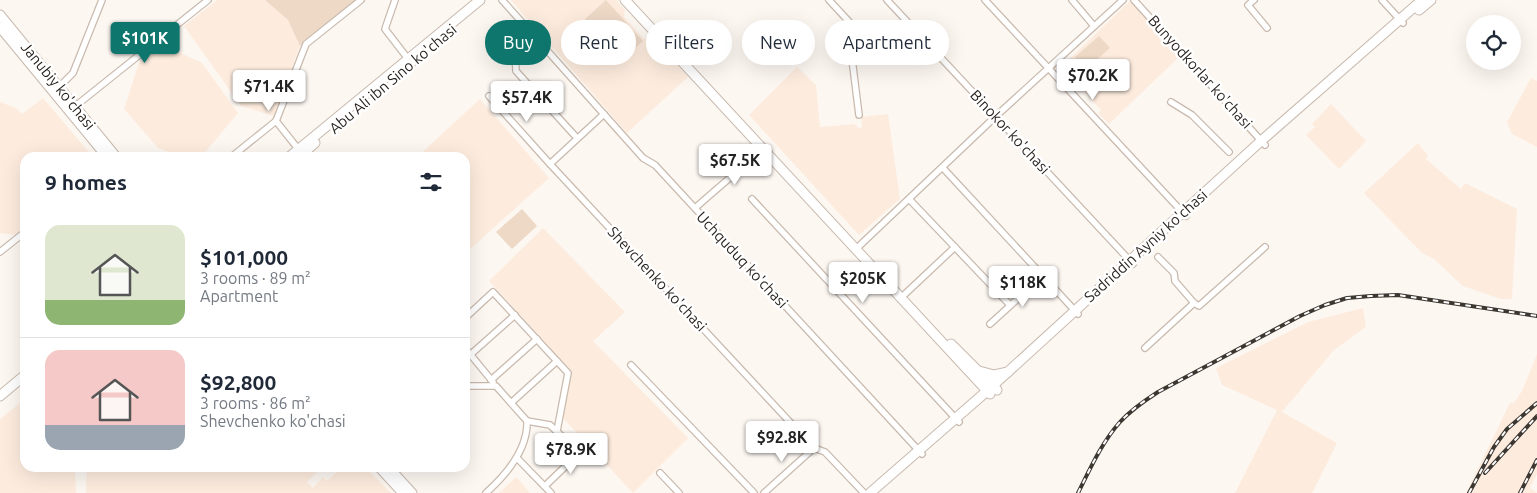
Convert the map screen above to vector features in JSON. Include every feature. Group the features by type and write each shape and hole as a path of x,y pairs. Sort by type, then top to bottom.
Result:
{"main road":[{"name":"Abu Ali ibn Sino ko'chasi","path":"301,152 480,0"},
{"name":"Abu Ali ibn Sino ko'chasi","path":"410,61 488,0"},
{"path":"625,0 763,149 904,294 976,373 994,375 1008,372"},
{"path":"634,0 858,247 992,390"},
{"name":"Sadriddin Ayniy ko'chasi","path":"957,420 971,405 992,390 1008,372 1263,143 1402,21 1422,0"},
{"name":"Sadriddin Ayniy ko'chasi","path":"1402,21 1431,0"},
{"name":"Janubiy ko'chasi","path":"0,15 56,90 69,111 103,152"},
{"name":"Janubiy ko'chasi","path":"0,27 112,152"},
{"name":"Sadriddin Ayniy ko'chasi","path":"870,493 992,390 1076,312"},
{"path":"971,405 976,387 976,373"},
{"path":"0,396 20,379"},
{"path":"0,402 20,385"},
{"name":"Sadriddin Ayniy ko'chasi","path":"879,493 920,452"},
{"path":"384,472 403,493"},
{"path":"393,472 412,493"}],"street":[{"path":"56,90 73,73 102,0"},
{"path":"69,111 208,0"},
{"path":"237,152 276,120 306,44 361,0"},
{"path":"395,0 385,29 410,61"},
{"name":"Uchquduq ko'chasi","path":"502,0 520,20"},
{"path":"829,0 866,40 865,45 852,59 859,115"},
{"name":"Binokor ko'chasi","path":"887,0 1132,262"},
{"path":"985,0 1185,214"},
{"path":"1072,0 1094,26"},
{"path":"858,247 995,117 1123,0"},
{"name":"Bunyodkorlar ko'chasi","path":"1134,0 1263,143"},
{"path":"1254,0 1248,5 1267,28"},
{"path":"1382,0 1402,21"},
{"name":"Uchquduq ko'chasi","path":"551,55 643,158 655,165 920,452"},
{"path":"516,65 516,71 577,138"},
{"name":"Shevchenko ko'chasi","path":"489,96 814,448 825,452 864,493"},
{"path":"1171,102 1192,116 1229,152"},
{"path":"550,164 604,114"},
{"path":"276,120 298,152"},
{"path":"694,208 763,149"},
{"path":"942,168 1076,312"},
{"path":"752,199 957,420"},
{"path":"909,199 1010,305"},
{"path":"0,252 20,236"},
{"path":"904,294 955,247"},
{"path":"1158,257 1174,273 1175,281 1194,304 1200,306 1265,247"},
{"path":"990,324 1043,276"},
{"path":"470,314 494,292 568,372 557,431"},
{"path":"1145,348 1194,304"},
{"path":"486,493 503,477 517,458 528,431 527,421 470,355 515,315"},
{"path":"491,380 537,339"},
{"path":"511,403 558,361"},
{"path":"631,365 754,493"},
{"path":"470,386 496,386"},
{"path":"527,421 550,424 571,444 574,452 572,460 545,486"},
{"path":"764,493 814,448"},
{"path":"517,458 551,493"},
{"path":"660,473 679,493"}],"shaded area":[{"path":"217,0 265,0 288,20 300,46 274,116 241,106 184,26"},
{"path":"265,0 355,0 300,46 288,20"},
{"path":"511,0 616,0 625,10 624,17 627,20 561,20 561,57 551,46 551,20 528,20"},
{"path":"606,0 624,20 586,20"},
{"path":"1130,1 1181,55 1109,124 1098,113 1101,110 1061,67"},
{"path":"636,30 644,39 646,37 646,65 677,65 688,77 627,133 568,65 636,65"},
{"path":"636,33 643,41 636,47"},
{"path":"1099,36 1110,48 1086,69 1075,57"},
{"path":"161,44 202,63 238,113 205,152 169,152 158,148 124,109 139,63"},
{"path":"797,67 816,85 820,127 854,124 860,129 862,126 861,117 888,114 900,199 859,235 749,115"},
{"path":"1531,78 1537,81 1537,147 1512,134 1507,122"},
{"path":"43,98 89,152 20,152 20,231 15,235 0,233 0,102 16,108 22,114"},
{"path":"480,99 549,178 470,249 470,152 422,152"},
{"path":"1331,104 1366,141 1339,169 1306,135 1315,127 1312,124"},
{"path":"1418,143 1428,156 1426,159 1461,189 1465,183 1517,209 1512,299 1501,299 1463,286 1434,259 1422,253 1364,193"},
{"path":"522,209 537,226 512,249 496,232"},
{"path":"543,228 625,312 593,341 688,438 633,493 563,418 571,370 489,281"},
{"path":"1363,308 1366,327 1334,350 1282,412 1337,443 1312,493 1235,493 1277,410 1222,385 1216,368 1308,322"},
{"path":"1537,354 1537,474 1530,488 1537,493 1466,493 1510,403 1514,403 1522,391"},
{"path":"20,403 20,472 75,472 76,493 0,493 0,419"},
{"path":"87,472 317,472 307,482 313,488 323,477 327,481 337,472 370,472 391,493 86,493"},
{"path":"516,477 530,493 499,493"}],"railway":[{"path":"1078,493 1108,438 1120,422 1138,406 1158,392 1300,316 1325,305 1347,298 1398,295 1537,316"},
{"path":"1469,493 1494,447 1507,429 1537,403"},
{"path":"1485,473 1537,416"},
{"path":"1520,493 1537,460"}]}
